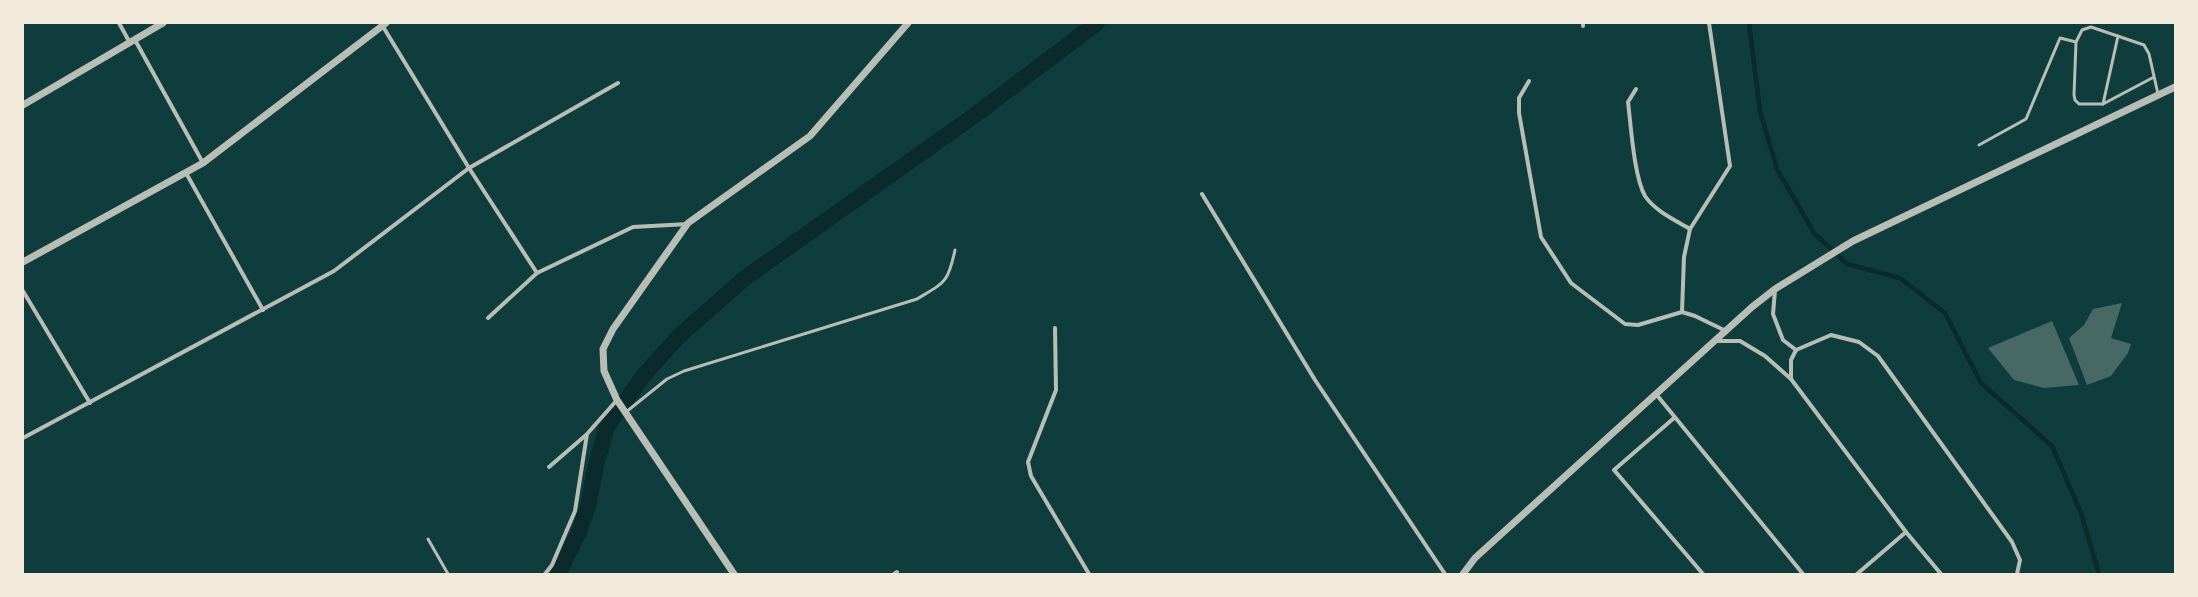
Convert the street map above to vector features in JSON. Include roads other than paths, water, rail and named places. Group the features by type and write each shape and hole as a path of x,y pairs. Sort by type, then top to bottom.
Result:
{"street":[{"path":"119,23 132,42 203,163"},
{"path":"23,105 163,23"},
{"path":"734,574 622,406 604,371 603,349 614,329 688,224 810,136 908,23"},
{"path":"1682,312 1684,257 1690,229 1730,166 1709,23"},
{"path":"23,262 203,163 383,24 469,168 537,273"},
{"path":"1529,81 1519,98 1519,113 1541,237 1571,283 1625,324 1638,326 1682,312 1695,316 1726,331"},
{"path":"23,438 334,271 469,168 618,83"},
{"path":"1463,574 1475,558 1726,331 1775,289 1844,247 2175,87"},
{"path":"1636,89 1628,102 1638,176 1645,196 1657,208 1690,229"},
{"path":"186,173 263,310"},
{"path":"1202,194 1315,380 1445,574"},
{"path":"488,318 537,273 633,228 688,224"},
{"path":"1775,289 1773,314 1782,340 1796,350"},
{"path":"23,291 90,403"},
{"path":"1055,328 1056,390 1028,462 1032,476 1089,574"},
{"path":"1791,379 1791,360 1796,350 1831,335 1859,342 1878,356 2012,542 2020,560 2017,574"},
{"path":"1715,341 1740,341 1765,356 1791,379 1906,532 1941,574"},
{"path":"1656,394 1674,418 1803,574"},
{"path":"549,467 622,406"},
{"path":"1674,418 1614,470 1703,574"},
{"path":"545,574 552,565 575,511 587,434"},
{"path":"1857,574 1906,532"}],"lane":[{"path":"2154,76 2103,104 2079,104 2075,100 2076,42 2082,30 2091,27 2144,45 2149,54 2154,76 2158,95"},
{"path":"2103,104 2118,36"},
{"path":"1979,145 2026,119 2060,38 2076,42"},
{"path":"622,406 667,379 684,371 917,299 945,282 950,273 955,250"},
{"path":"428,539 448,574"}],"waterway":[{"path":"558,574 578,534 588,506 596,465 607,427 643,376 679,336 745,278 975,115 1097,23"},
{"path":"1749,23 1760,111 1777,169 1814,233 1847,264 1900,278 1945,313 1981,383 2052,446 2081,513 2099,574"}]}
